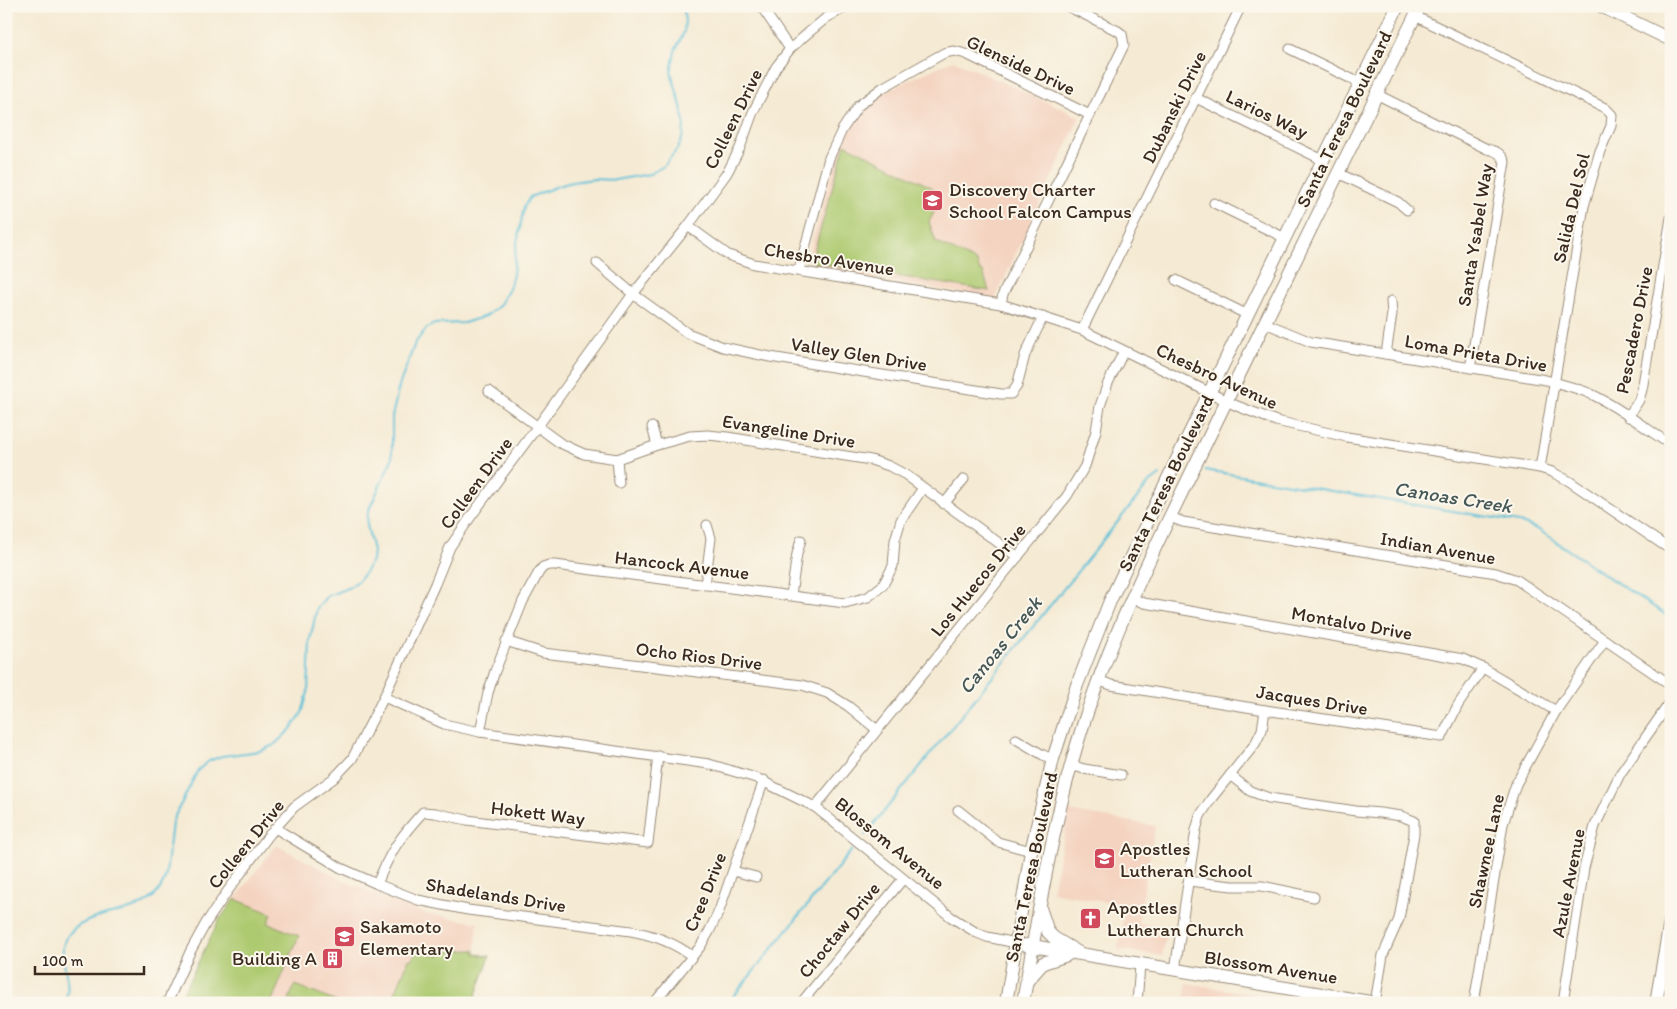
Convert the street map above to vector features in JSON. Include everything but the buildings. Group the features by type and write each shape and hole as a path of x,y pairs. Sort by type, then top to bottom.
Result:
{"main road":[{"name":"Santa Teresa Boulevard","path":"1006,1003 1031,851 1054,758 1077,685 1110,601 1398,6"},
{"path":"1601,6 1623,11 1671,40"},
{"name":"Santa Teresa Boulevard","path":"1023,1003 1053,837 1071,765 1098,680 1131,598 1417,11"},
{"path":"1039,907 1048,932 1076,955"},
{"path":"1656,1003 1667,959 1671,916"},
{"name":"Blossom Avenue","path":"1016,943 1076,955 1376,1003"},
{"path":"1027,982 1043,963 1053,958 1076,955"}],"street":[{"path":"762,6 790,49"},
{"name":"Colleen Drive","path":"167,1003 190,952 206,923 275,828 294,807 334,778 352,760 384,697 450,547 633,294 688,226 727,173 740,148 764,88 776,67 790,49 826,18 848,6"},
{"path":"1001,304 1003,294 1122,51 1124,39 1122,34 1067,6"},
{"name":"Dubanski Drive","path":"1082,330 1241,6"},
{"name":"Salida Del Sol","path":"1417,11 1604,108 1612,115 1611,126 1600,151 1584,206 1540,468"},
{"path":"1290,49 1360,83"},
{"name":"Glenside Drive","path":"798,270 829,158 842,130 858,106 882,88 944,53 954,51 966,54 1090,115"},
{"name":"Santa Ysabel Way","path":"1376,94 1487,149 1495,151 1502,155 1505,162 1470,368"},
{"name":"Larios Way","path":"1196,98 1323,160"},
{"path":"1338,172 1398,202 1406,210"},
{"path":"1214,203 1285,238"},
{"name":"Pescadero Drive","path":"1628,417 1639,400 1642,390 1671,218"},
{"name":"Chesbro Avenue","path":"688,226 728,255 754,264 1001,304 1043,317 1082,330 1226,401 1276,422 1347,437 1540,468 1569,481 1671,550"},
{"path":"597,263 633,294"},
{"path":"1176,280 1248,315"},
{"name":"Valley Glen Drive","path":"633,294 687,333 723,347 770,357 1002,394 1011,394 1017,386 1025,355 1043,317"},
{"path":"1386,354 1392,314 1391,302"},
{"name":"Loma Prieta Drive","path":"1265,323 1311,342 1555,382 1593,395 1610,404 1671,445"},
{"name":"Los Huecos Drive","path":"815,807 876,729 1067,496 1085,466 1108,382 1124,351"},
{"name":"Evangeline Drive","path":"489,391 560,443 584,454 617,459 690,436 708,435 870,460 889,466 906,475 1018,557"},
{"path":"652,427 658,445"},
{"path":"617,459 619,484"},
{"path":"944,504 964,479"},
{"name":"Hancock Avenue","path":"480,732 488,694 506,641 523,600 538,572 543,567 549,565 845,603 868,597 883,585 893,566 895,540 901,520 923,488"},
{"name":"Indian Avenue","path":"1170,517 1182,522 1496,573 1517,580 1671,685"},
{"path":"705,585 711,538 707,525"},
{"path":"791,595 801,540"},
{"name":"Montalvo Drive","path":"1131,598 1144,603 1462,659 1483,668 1556,711"},
{"name":"Shawnee Lane","path":"1474,1003 1503,824 1516,784 1556,711 1605,640"},
{"name":"Ocho Rios Drive","path":"506,641 543,653 802,685 826,692 848,706 876,729"},
{"name":"Jacques Drive","path":"1098,680 1112,685 1442,736 1458,705 1483,668"},
{"name":"Blossom Avenue","path":"384,697 444,724 480,732 709,764 764,780 815,807 951,917 977,933 1016,943"},
{"name":"Azule Avenue","path":"1563,1003 1584,868 1595,826 1620,774 1671,701"},
{"path":"1175,970 1196,830 1200,816 1255,744 1262,730 1266,710"},
{"path":"1016,739 1043,755 1054,758"},
{"name":"Hokett Way","path":"377,884 389,856 403,834 423,812 467,820 648,843 658,756"},
{"path":"1071,765 1121,775"},
{"path":"1230,775 1250,791 1269,798 1356,811 1380,812 1401,816 1414,821 1414,834 1399,919 1383,955 1376,1003"},
{"name":"Cree Drive","path":"654,1003 709,932 719,911 764,780"},
{"path":"958,810 998,842 1031,851"},
{"name":"Shadelands Drive","path":"275,828 341,868 418,900 451,907 652,935 692,956"},
{"path":"733,871 756,877"},
{"name":"Choctaw Drive","path":"801,1003 903,879"},
{"path":"1189,881 1232,886 1262,886 1314,897"},
{"path":"1137,1003 1140,965"}],"shaded area":[{"name":"Discovery Charter School Falcon Campus","path":"953,60 1080,117 995,299 816,268 808,255 840,145 861,113 888,90"},
{"name":"Apostles Lutheran School","path":"1069,811 1155,826 1138,923 1167,928 1162,956 1118,949 1125,906 1052,892"},
{"name":"Sakamoto Elementary","path":"276,845 342,880 424,913 478,923 475,954 490,956 473,1003 178,1003 219,920"},
{"path":"1187,983 1301,1003 1184,1003"}],"green space":[{"path":"845,144 933,188 938,204 929,222 936,242 977,262 980,271 983,272 989,291 811,262"},
{"path":"235,899 272,914 268,923 299,936 271,1003 178,1003 219,920"},
{"path":"475,950 475,954 490,956 473,1003 391,1003 409,959 412,960 415,954 422,951 438,955 443,953 443,951"},
{"path":"295,985 339,1003 299,1003 289,999"}],"waterway":[{"path":"65,1003 68,986 63,945 66,938 76,927 89,920 134,908 148,901 159,891 166,875 172,822 198,770 209,761 222,756 260,751 274,745 290,730 302,713 308,692 310,640 317,608 327,596 348,588 358,581 372,560 373,551 367,525 368,512 392,459 392,417 399,386 415,343 426,329 434,324 464,323 486,316 499,306 509,289 524,207 530,197 572,182 594,179 615,180 650,174 664,166 678,148 683,136 684,123 671,72 675,51 684,32 683,6"},
{"name":"Canoas Creek","path":"1205,470 1519,522 1539,530 1671,618"},
{"name":"Canoas Creek","path":"865,835 1149,483 1160,475"},
{"name":"Canoas Creek","path":"728,1003 852,850"}],"place":[{"name":"Discovery Charter School Falcon Campus","path":"933,200"},
{"name":"Apostles Lutheran School","path":"1104,859"},
{"name":"Apostles Lutheran Church","path":"1091,918"},
{"name":"Sakamoto Elementary","path":"344,937"},
{"name":"Building A","path":"333,958"}]}
